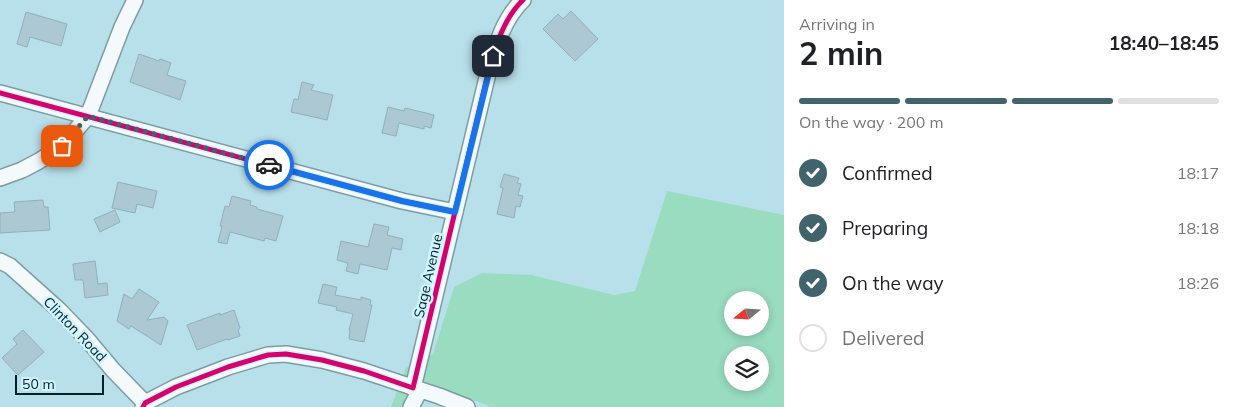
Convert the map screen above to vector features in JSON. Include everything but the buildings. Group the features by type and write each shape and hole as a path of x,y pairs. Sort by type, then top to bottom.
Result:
{"street":[{"path":"0,178 22,170 62,146 88,116 122,27 135,0"},
{"name":"Sage Avenue","path":"411,407 417,389 455,212 489,69 497,42 507,22 523,0"},
{"path":"0,92 402,201 455,212"},
{"name":"Clinton Road","path":"0,261 10,266 59,310 87,339 144,405"},
{"path":"144,405 176,387 228,367 268,355 286,354 322,360 364,371 467,407"}],"green space":[{"path":"667,191 784,215 784,407 492,407 423,381 405,399 402,407 391,407 406,368 433,354 454,287 482,273 531,275 614,295 635,291"}],"cycle path":[{"path":"143,407 145,403 176,387 228,367 268,355 286,354 322,360 364,371 413,388 489,69 506,23 523,0"},
{"path":"0,93 402,201 455,212"}],"way so far":[{"path":"62,146 88,116 269,165"}],"route":[{"path":"269,165 402,201 455,212 493,56"}]}
